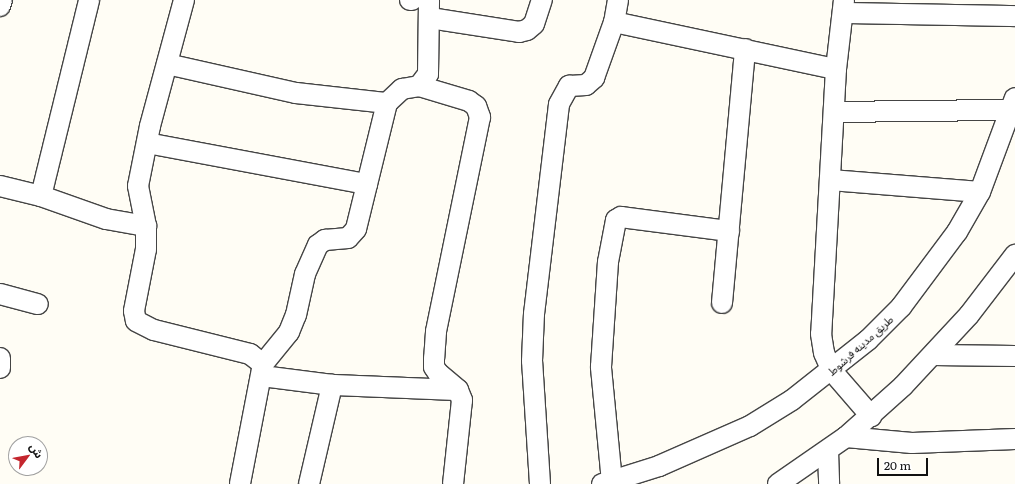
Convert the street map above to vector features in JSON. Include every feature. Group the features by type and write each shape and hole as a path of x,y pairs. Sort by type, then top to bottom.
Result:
{"street":[{"path":"0,6 2,0"},
{"path":"41,196 89,0"},
{"path":"184,0 147,143 138,186 146,226 146,249 134,302 136,321 154,330 250,354 262,370 332,385 458,390"},
{"path":"419,86 428,74 430,9 519,32 527,30 534,24 542,0"},
{"path":"540,484 532,361 534,314 559,104 570,86 586,85 594,78 614,22 618,0"},
{"path":"871,416 832,371 824,353 821,334 835,112 836,69 843,6 1015,16"},
{"path":"614,22 836,69"},
{"path":"722,303 745,49"},
{"path":"167,64 296,93 387,103"},
{"path":"240,484 262,370 289,332 296,315 305,274 318,245 325,240 348,238 356,229 387,103 402,89 419,86 469,101 476,106 480,117 436,332 434,358 438,373 458,390 462,400 453,484"},
{"path":"835,112 1013,104"},
{"name":"طريق مدينه فرشوط","path":"607,483 659,466 750,426 792,400 832,371 868,340 906,301 957,232 980,192 1013,104"},
{"path":"147,143 367,184"},
{"path":"831,180 980,192"},
{"path":"0,186 41,196 106,219 146,226"},
{"path":"607,483 601,367 608,262 616,220 621,217 729,231"},
{"path":"778,484 828,451 871,416 933,355 989,292 1015,255"},
{"path":"0,294 38,304"},
{"path":"933,355 1015,356"},
{"path":"0,358 0,368"},
{"path":"309,484 332,385"},
{"path":"846,437 912,443 1015,439"},
{"path":"828,451 829,484"}]}
